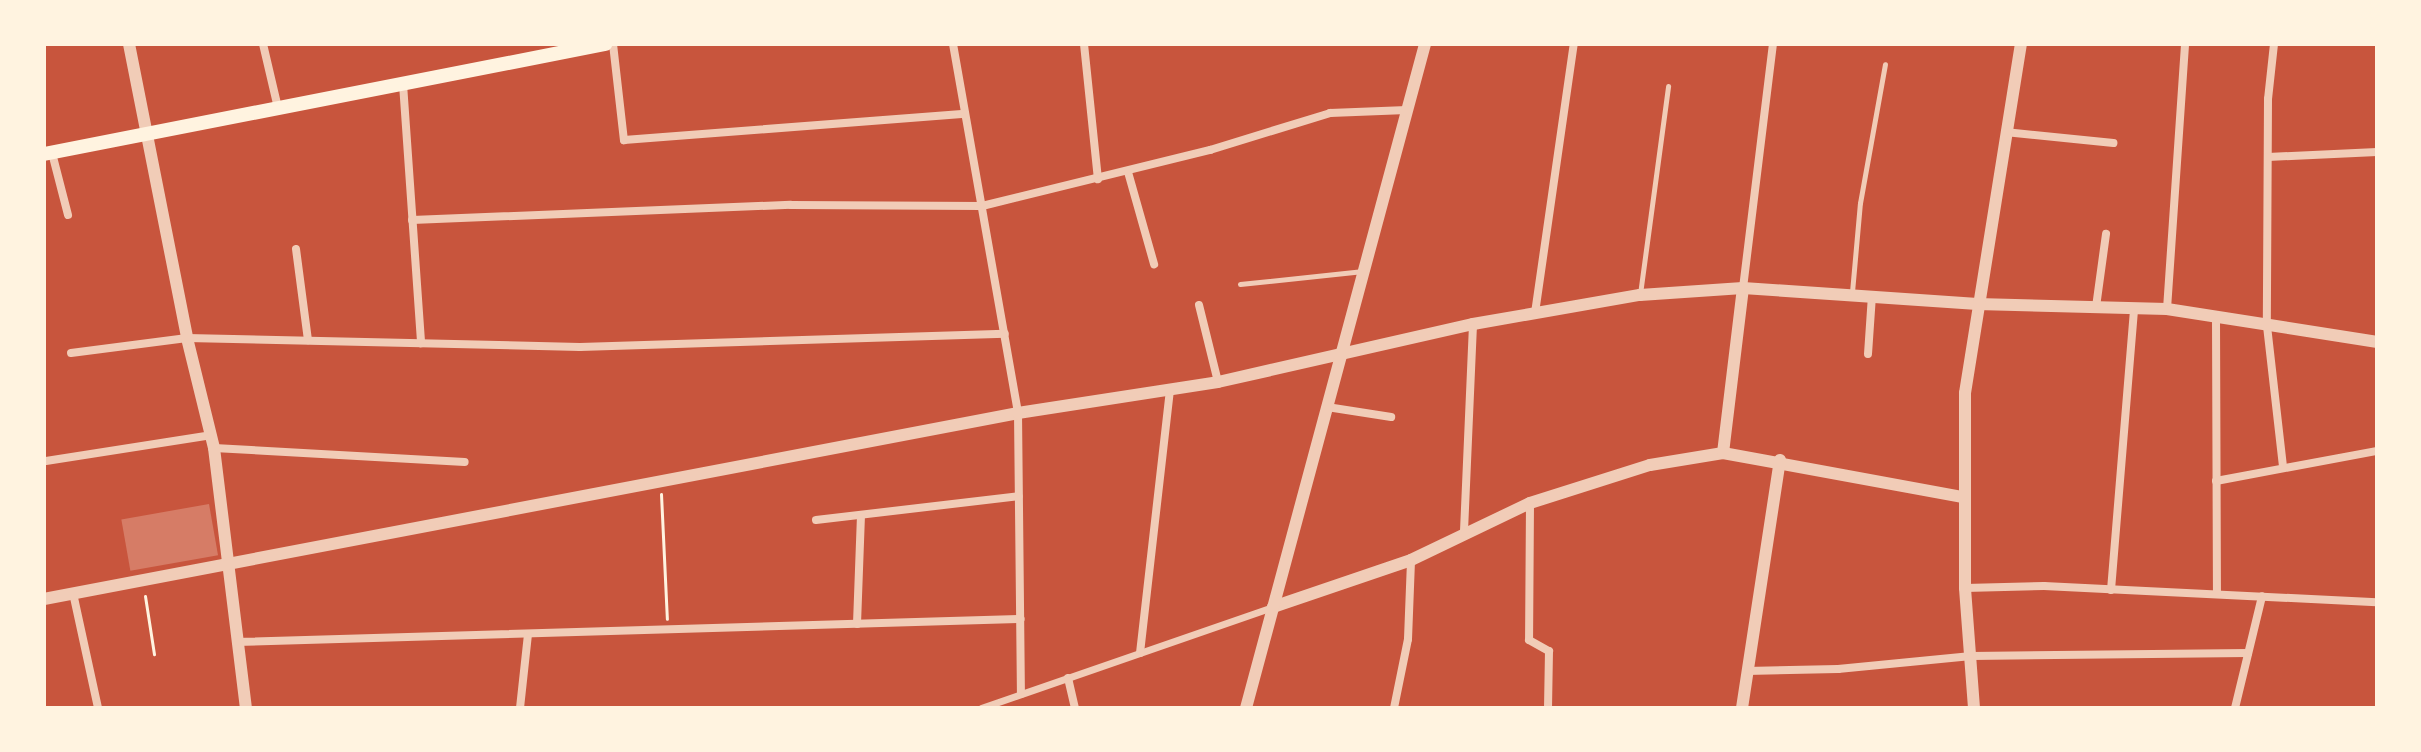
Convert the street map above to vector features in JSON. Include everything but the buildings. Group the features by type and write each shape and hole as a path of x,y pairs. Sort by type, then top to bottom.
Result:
{"main road":[{"path":"48,154 605,44"}],"street":[{"path":"129,44 187,338 213,442 246,708"},
{"path":"263,44 278,108"},
{"path":"613,44 624,140 965,114"},
{"path":"953,44 1018,413 1021,694"},
{"path":"1084,44 1098,179"},
{"path":"1246,708 1425,44"},
{"path":"1535,313 1574,44"},
{"path":"1723,453 1773,44"},
{"path":"1974,708 1965,588 1965,393 2021,44"},
{"path":"2167,309 2185,44"},
{"path":"2274,44 2268,157 2267,326 2283,466"},
{"path":"403,84 421,343"},
{"path":"412,220 791,205 982,206 1128,172 1330,113 1407,110"},
{"path":"2005,132 2113,143"},
{"path":"2268,157 2377,152"},
{"path":"48,154 68,215"},
{"path":"1128,172 1154,264"},
{"path":"2096,307 2106,234"},
{"path":"296,249 308,340"},
{"path":"44,599 1018,413 1218,382 1473,324 1640,295 1743,288 1852,292 1977,304 2167,309 2377,342"},
{"path":"1868,354 1872,294"},
{"path":"1199,305 1218,382"},
{"path":"2111,590 2134,309"},
{"path":"2216,319 2217,594"},
{"path":"1464,531 1473,324"},
{"path":"71,353 187,338 580,347 1005,334"},
{"path":"1140,653 1170,391"},
{"path":"1327,407 1391,417"},
{"path":"46,461 213,442 465,462"},
{"path":"2216,481 2283,466 2377,451"},
{"path":"981,708 1411,560 1464,531 1530,503 1650,465 1723,453 1780,460 1963,497"},
{"path":"1742,708 1780,460"},
{"path":"816,520 1019,496"},
{"path":"1530,503 1529,640 1549,651 1548,708"},
{"path":"857,624 861,516"},
{"path":"1394,708 1408,639 1411,560"},
{"path":"1965,588 2111,590 2377,602"},
{"path":"73,593 98,708"},
{"path":"2235,708 2262,596"},
{"path":"236,642 1021,619"},
{"path":"520,708 528,634"},
{"path":"1746,671 1838,669 1971,656 2248,653"},
{"path":"1068,678 1075,708"}],"lane":[{"path":"1852,292 1860,203 1885,64"},
{"path":"1640,295 1668,86"},
{"path":"1240,284 1364,271"}],"path":[{"path":"660,481 667,631"},
{"path":"143,580 154,654"}]}
